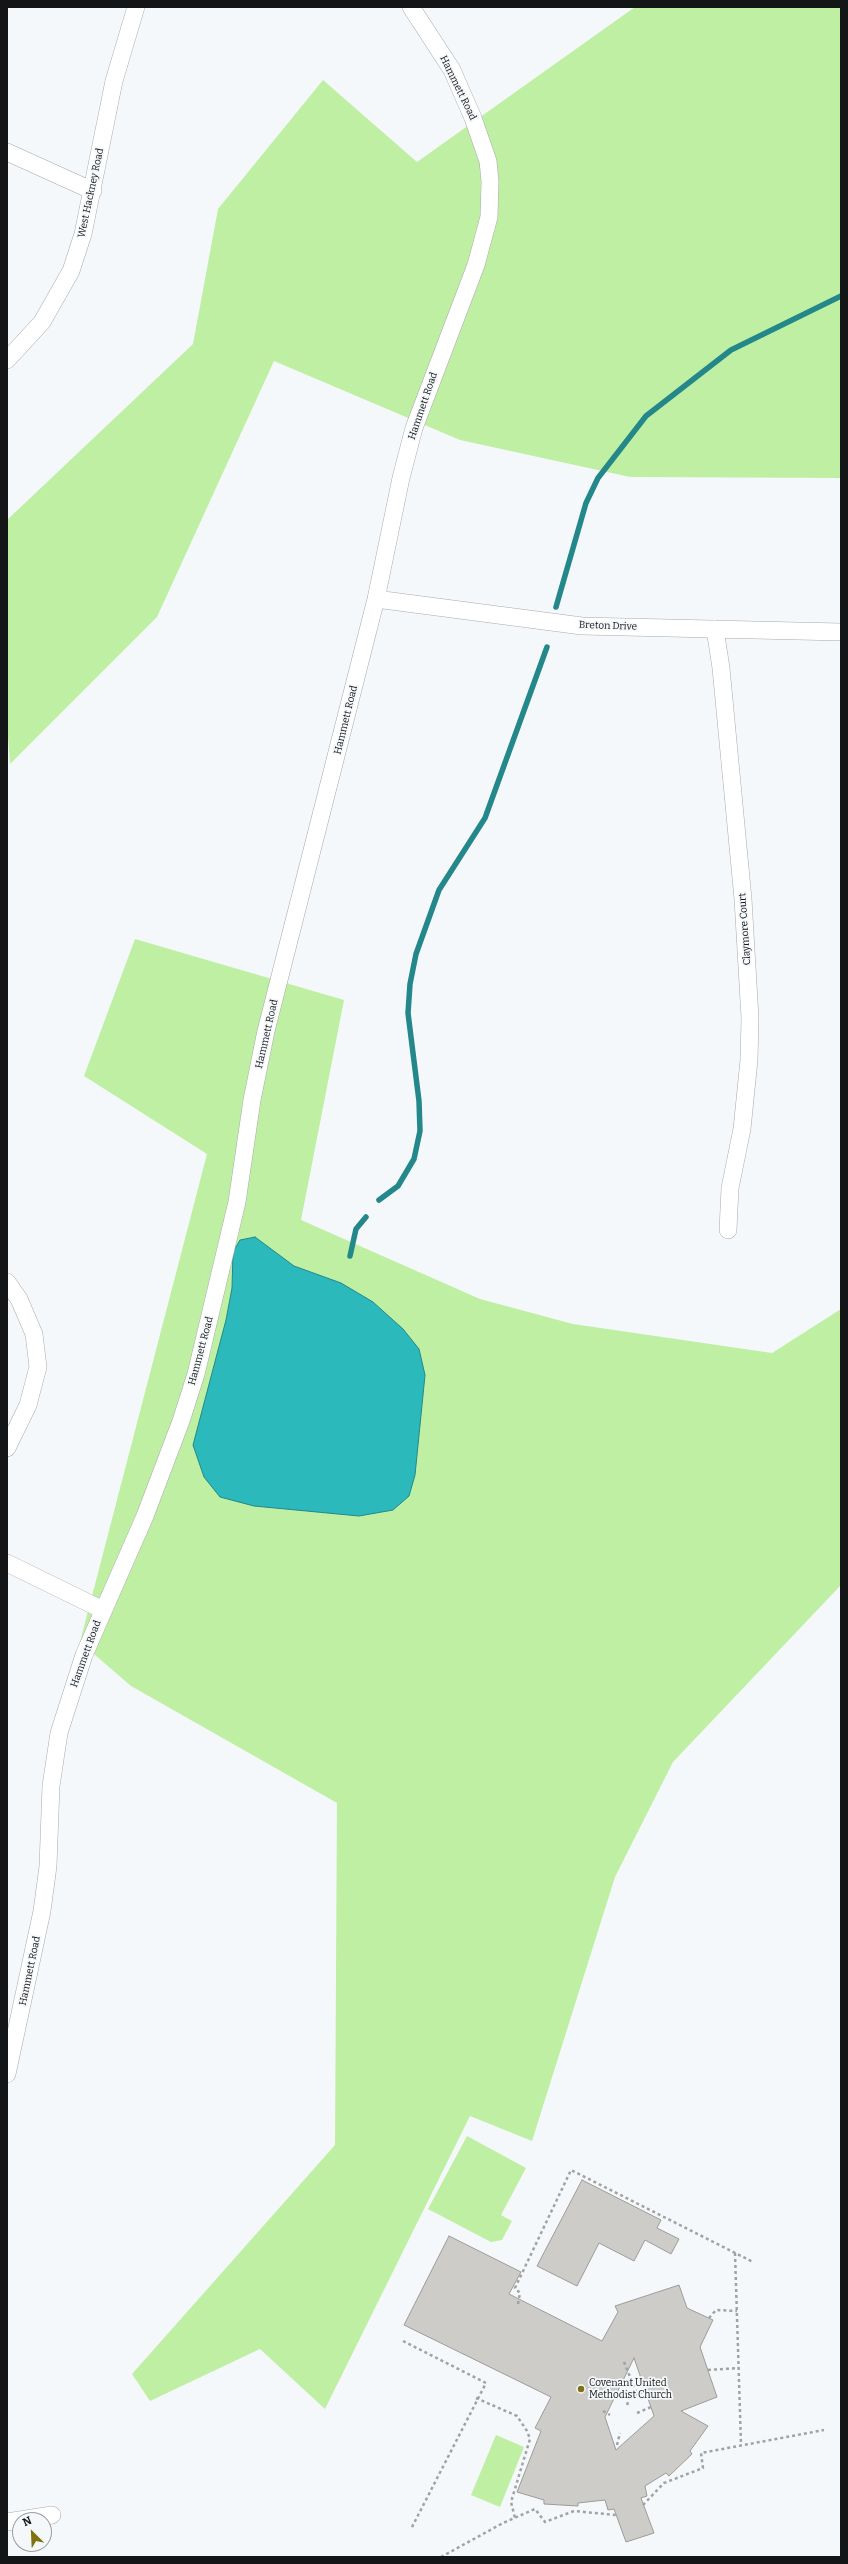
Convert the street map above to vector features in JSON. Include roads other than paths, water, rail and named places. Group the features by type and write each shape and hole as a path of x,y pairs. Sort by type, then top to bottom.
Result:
{"street":[{"name":"West Hackney Road","path":"7,360 42,322 71,271 83,234 93,191 114,81 136,7"},
{"name":"Hammett Road","path":"7,2074 42,1911 48,1866 50,1786 59,1733 84,1655 145,1516 181,1421 196,1374 237,1202 252,1100 266,1031 376,599 400,478 414,428 480,252 490,201 488,161 473,118 452,70 411,7"},
{"path":"7,152 93,191"},
{"name":"Breton Drive","path":"376,599 582,626 841,632"},
{"name":"Claymore Court","path":"715,629 721,668 742,891 750,1018 749,1060 742,1130 730,1188 728,1230"},
{"path":"7,1282 18,1299 34,1334 38,1366 28,1405 7,1448"},
{"path":"7,1563 103,1610"}],"water":[{"path":"255,1237 294,1266 341,1283 373,1302 403,1329 419,1349 425,1375 415,1475 409,1496 393,1510 359,1516 254,1506 220,1497 204,1477 193,1445 226,1320 232,1288 233,1252 240,1240"}],"waterway":[{"path":"556,607 586,503 598,478 646,416 731,350 841,296"},
{"path":"379,1200 398,1186 414,1159 420,1131 419,1101 408,1013 410,984 416,954 439,890 485,818 547,647"},
{"path":"350,1256 356,1229 366,1217"}],"place":[{"name":"Covenant United Methodist Church","path":"581,2389"}]}
